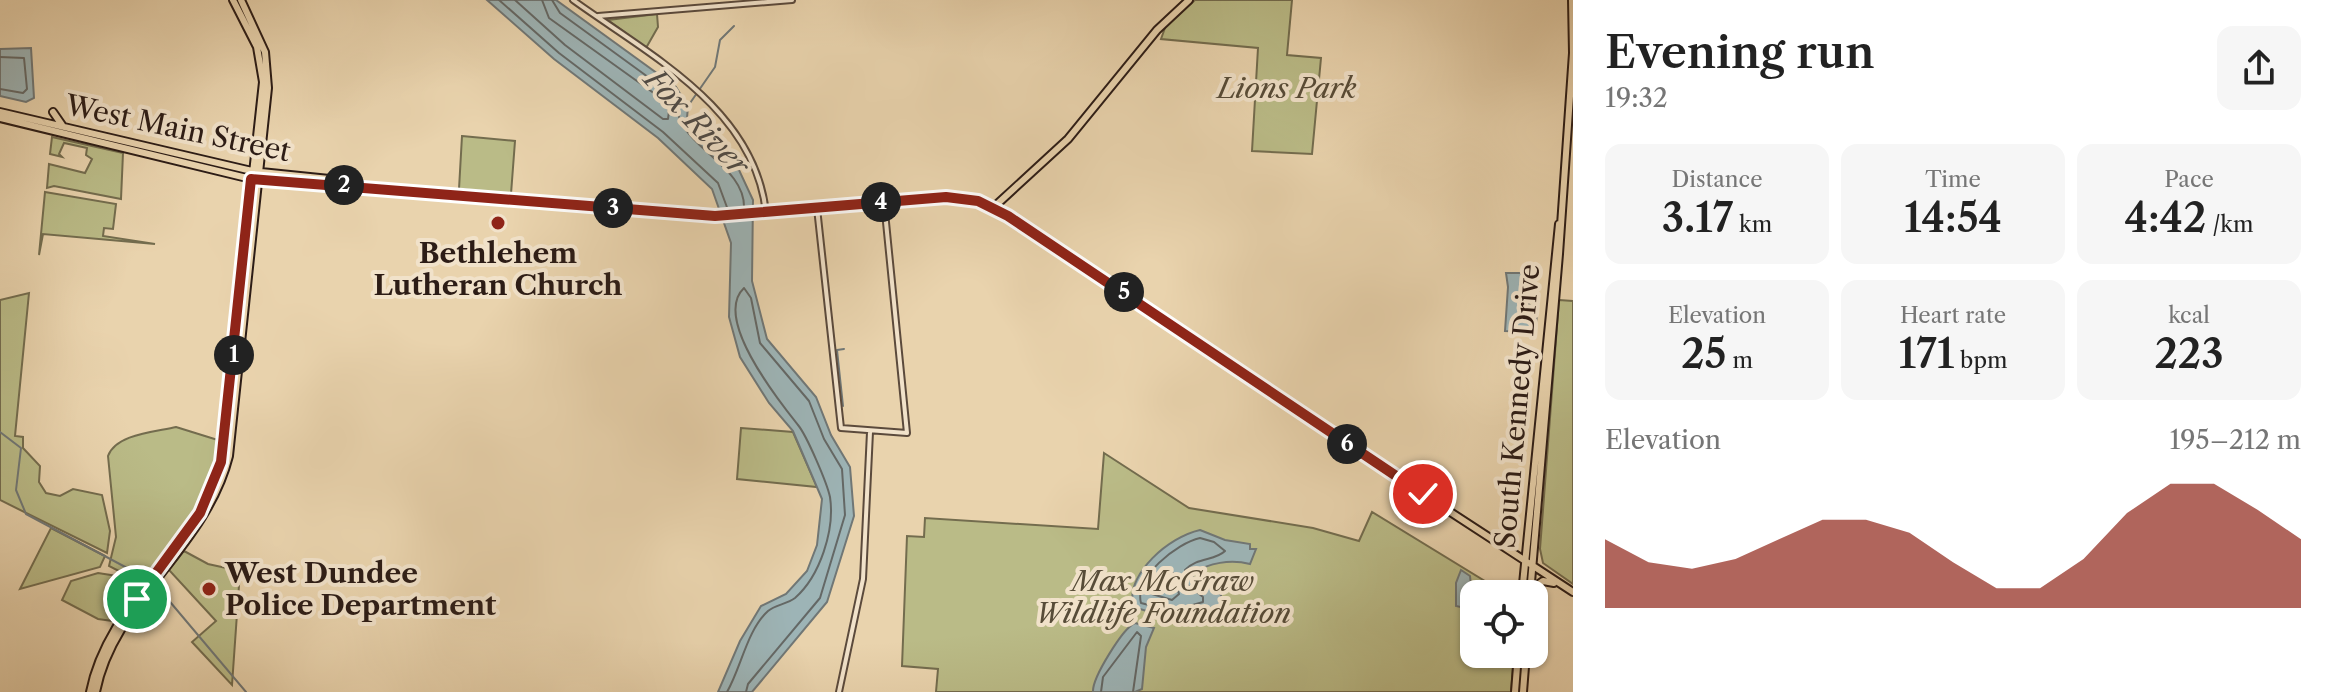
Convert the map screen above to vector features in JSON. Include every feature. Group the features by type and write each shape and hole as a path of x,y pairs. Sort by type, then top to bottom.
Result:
{"main road":[{"path":"90,692 111,635 200,513 219,469 256,175 263,72 256,44 233,0"},
{"path":"96,692 105,663 120,633 201,523 224,474 232,440 267,66 262,43 241,0"},
{"path":"1189,0 1157,30 1068,139 994,207 1525,563 1573,592"},
{"name":"South Kennedy Drive","path":"1530,580 1573,53 1572,0"},
{"name":"West Main Street","path":"0,112 256,175"},
{"path":"36,120 49,112 65,127"},
{"name":"West Main Street","path":"0,118 256,175 396,189 717,216 950,197 994,207"},
{"name":"South Kennedy Drive","path":"1526,580 1525,563 1556,225 1559,224"},
{"path":"1548,582 1565,586"},
{"path":"1515,692 1517,668"},
{"path":"1523,692 1525,668"}],"street":[{"path":"573,0 697,90 724,118 750,158 762,213"},
{"path":"596,16 792,0"},
{"path":"817,208 841,425 845,431 907,433 884,202"},
{"path":"839,692 858,614 866,551 870,432"}],"green space":[{"name":"Lions Park","path":"1195,0 1292,0 1287,55 1321,58 1312,154 1252,151 1258,48 1161,39 1166,25"},
{"path":"657,14 658,27 646,48 608,20"},
{"path":"462,136 515,141 511,194 459,189"},
{"path":"52,137 123,153 121,199 54,186 47,188 49,164 85,173 92,159 86,155 87,148 64,143 59,154 62,157 50,154"},
{"path":"45,192 116,204 113,229 104,228 103,236 155,244 43,234 39,255"},
{"path":"29,293 15,436 23,437 23,448 40,466 39,482 46,493 60,496 73,489 102,495 110,531 107,553 0,500 0,300"},
{"path":"1559,300 1573,301 1573,584 1543,563 1540,549"},
{"path":"176,427 221,441 219,461 201,506 142,583 109,566 116,537 108,456 127,438"},
{"path":"741,428 793,432 817,487 737,479"},
{"name":"Max McGraw Wildlife Foundation","path":"1104,453 1189,508 1313,528 1359,541 1372,512 1483,580 1460,580 1460,668 1513,668 1511,692 936,692 938,669 902,666 907,536 924,537 925,518 1098,529"},
{"path":"51,528 105,556 100,567 20,589"},
{"path":"184,551 208,564 240,571 232,685 192,642 216,621 169,570"},
{"path":"98,573 117,576 138,592 112,621 98,619 62,600 71,581"}],"water":[{"name":"Fox River","path":"487,0 556,0 676,87 688,107 687,118 730,166 739,170 753,200 752,281 767,339 816,397 831,435 850,467 854,516 827,602 752,692 718,692 740,641 761,606 786,594 807,571 817,545 822,499 793,431 769,403 740,357 729,317 731,243 712,189 658,138 554,59"},
{"path":"31,48 34,98 26,102 0,96 0,49"},
{"path":"1506,273 1520,273 1529,279 1528,303 1537,314 1535,332 1505,331"},
{"path":"1200,530 1225,540 1250,544 1250,549 1256,549 1250,564 1220,563 1193,573 1194,583 1216,589 1221,595 1220,608 1174,619 1133,607 1136,582 1152,558 1175,540"},
{"path":"1461,570 1470,576 1470,580 1460,580 1460,607 1456,606 1456,583"},
{"path":"1135,623 1154,628 1146,647 1142,689 1135,692 1093,692 1097,676 1109,654"}],"waterway":[{"path":"688,106 715,67 720,40 734,26"},
{"path":"843,406 837,350 844,349"},
{"path":"0,432 21,448 16,490 26,514 144,577"},
{"path":"160,590 246,692"}],"place":[{"name":"Bethlehem Lutheran Church","path":"498,223"},
{"name":"West Dundee Police Department","path":"209,589"}],"route":[{"path":"137,599 200,513 221,462 251,179 715,216 946,197 973,200 1008,216 1423,494"}]}
